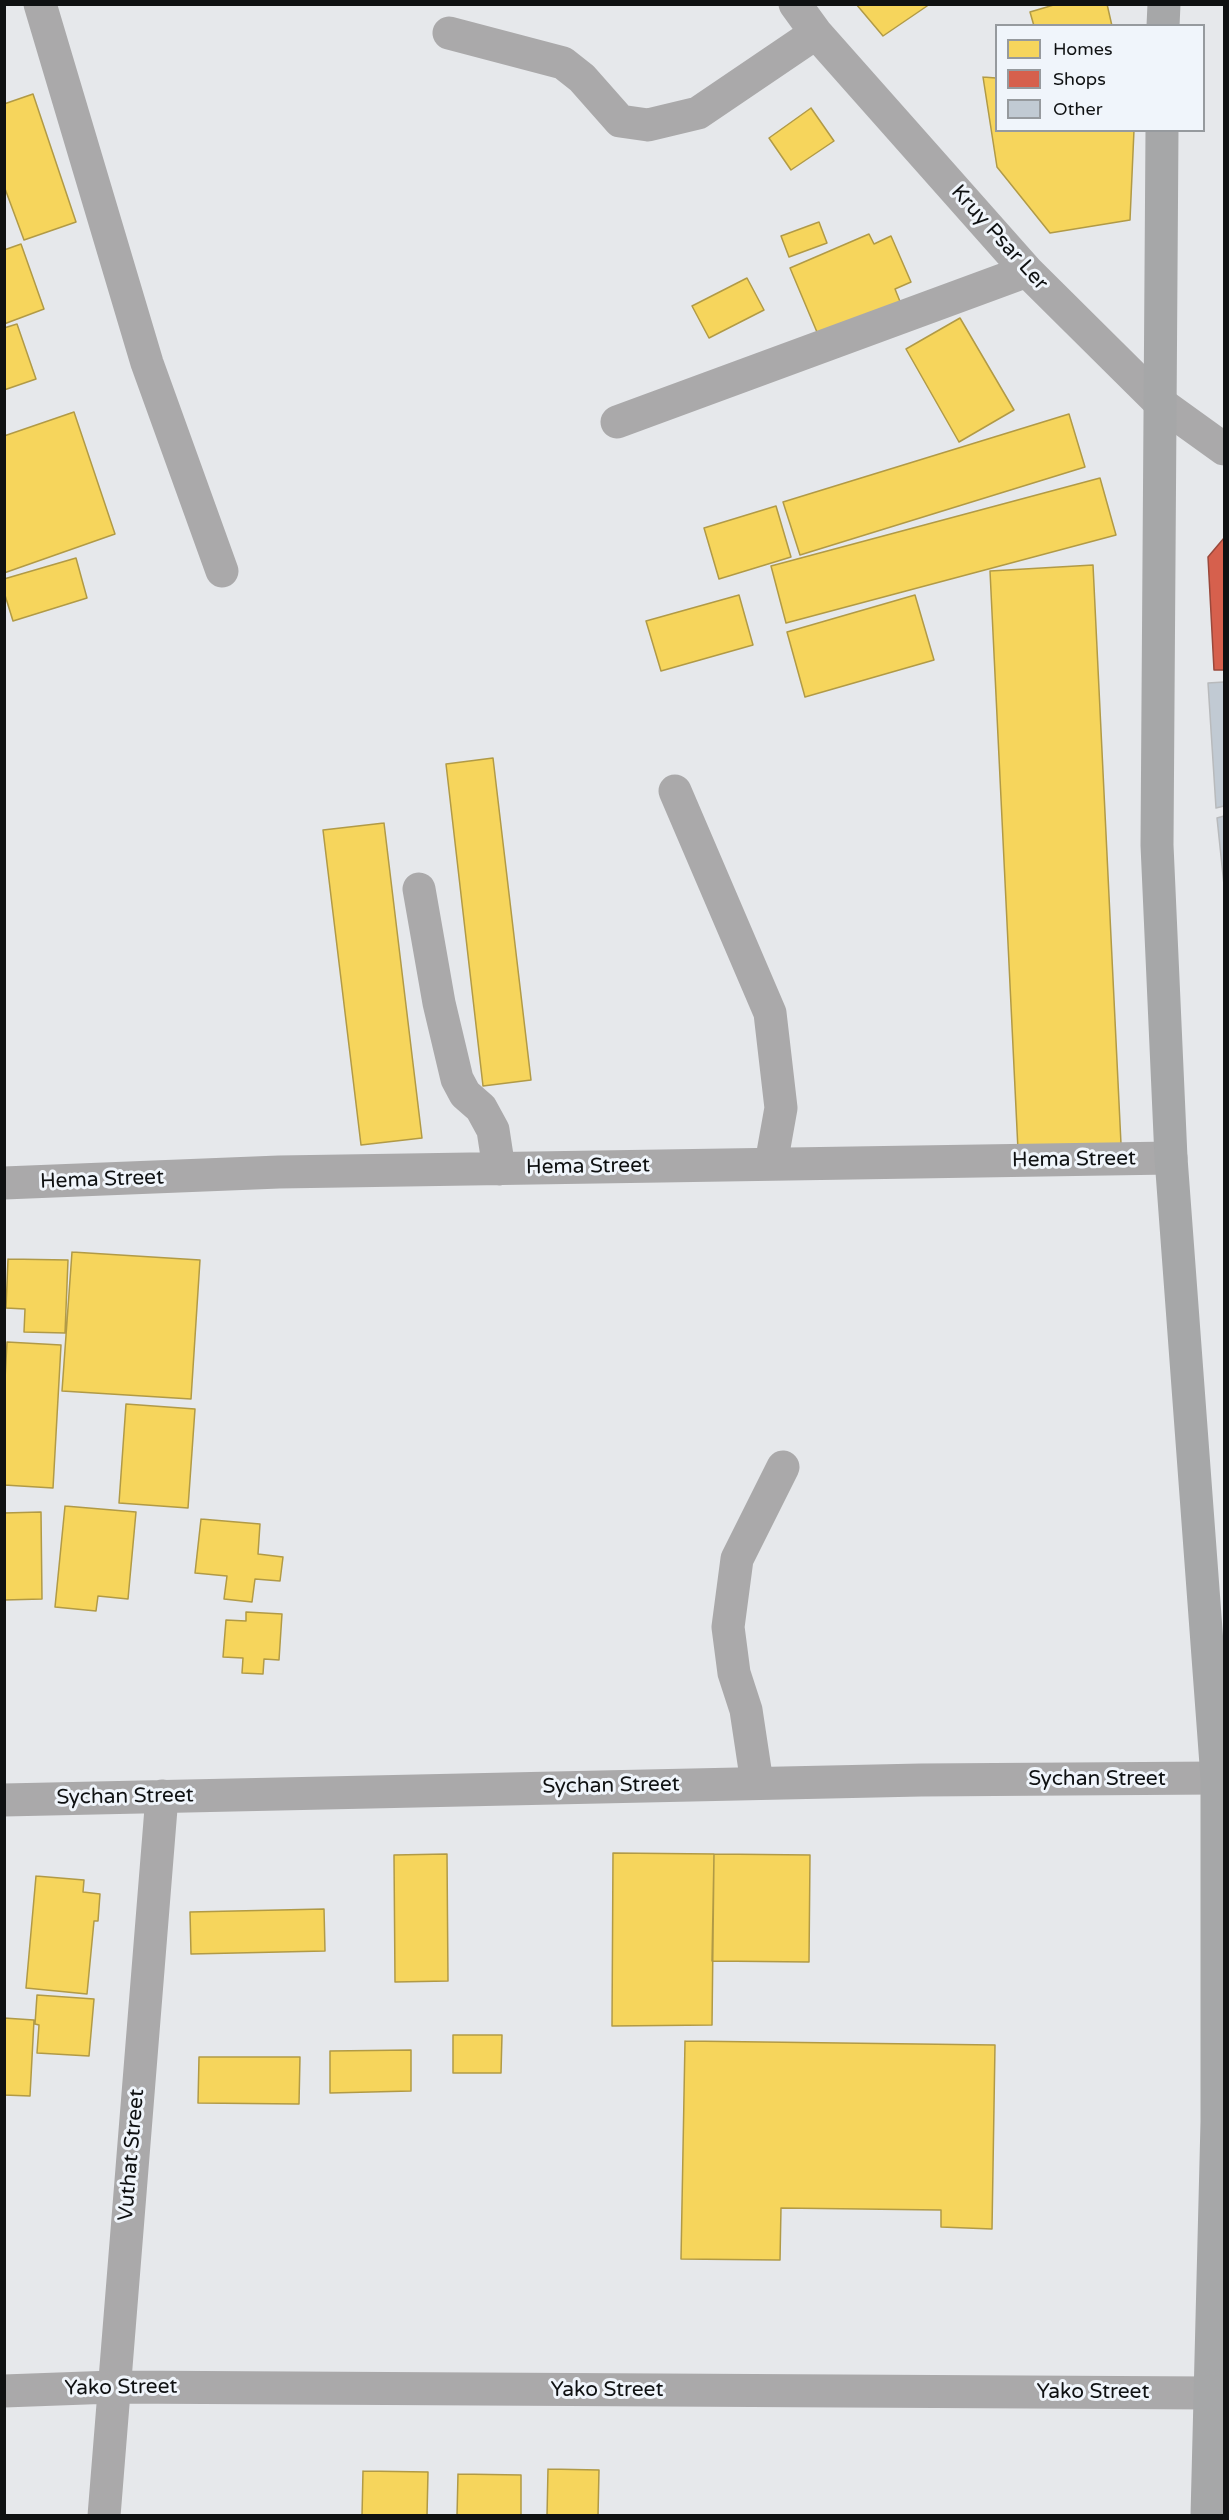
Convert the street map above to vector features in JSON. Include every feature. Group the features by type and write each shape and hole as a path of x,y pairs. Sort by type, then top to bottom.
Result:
{"highway":[{"path":"1163,24 1164,4"},
{"path":"1162,132 1157,845 1171,1158 1217,1778 1217,2122 1207,2516"}],"street":[{"path":"40,4 147,363 222,571"},
{"name":"Kruy Psar Ler","path":"795,4 816,33 1027,271 1160,404 1224,449"},
{"path":"449,33 563,63 582,78 620,121 648,125 698,113 816,33"},
{"path":"617,422 1027,271"},
{"path":"675,790 770,1013 781,1108 771,1164"},
{"path":"419,889 439,1003 457,1079 465,1094 481,1108 493,1130 499,1169"},
{"name":"Hema Street","path":"4,1183 279,1172 1171,1158"},
{"path":"756,1783 746,1710 734,1673 728,1627 737,1559 783,1467"},
{"name":"Sychan Street","path":"4,1800 756,1783 1217,1778"},
{"name":"Vuthat Street","path":"104,2516 162,1796"},
{"name":"Yako Street","path":"4,2391 113,2387 1209,2393"}],"building: Homes":[{"path":"856,4 930,4 883,36"},
{"path":"1057,4 1107,4 1112,24 1033,24 1030,12"},
{"path":"983,77 995,78 995,132 1134,132 1130,220 1050,233 997,167"},
{"path":"33,94 76,222 24,240 4,186 4,104"},
{"path":"811,108 834,141 791,170 769,138"},
{"path":"819,222 827,243 789,257 781,236"},
{"path":"869,234 874,244 891,236 911,282 895,289 903,309 822,344 790,268"},
{"path":"21,244 44,309 4,324 4,250"},
{"path":"747,278 764,310 709,338 692,306"},
{"path":"960,318 1014,410 959,442 906,349"},
{"path":"17,324 36,379 4,390 4,328"},
{"path":"74,412 115,534 4,573 4,436"},
{"path":"1069,414 1085,467 800,555 783,502"},
{"path":"1100,478 1116,535 786,623 771,566"},
{"path":"776,506 791,557 719,579 704,528"},
{"path":"76,558 87,598 13,621 4,592 4,579"},
{"path":"1093,565 1121,1144 1018,1150 990,571"},
{"path":"739,595 753,645 661,671 646,621"},
{"path":"915,595 934,660 805,697 787,632"},
{"path":"493,758 531,1080 483,1086 446,764"},
{"path":"384,823 422,1138 361,1145 323,830"},
{"path":"72,1252 200,1260 191,1399 62,1391"},
{"path":"8,1259 68,1260 65,1333 24,1332 25,1309 6,1308"},
{"path":"7,1342 61,1345 53,1488 4,1485 4,1398"},
{"path":"126,1404 195,1409 188,1508 119,1503"},
{"path":"65,1506 136,1512 128,1599 98,1596 96,1611 55,1607"},
{"path":"41,1512 42,1599 4,1600 4,1513"},
{"path":"201,1519 260,1524 258,1554 283,1557 280,1581 255,1579 252,1602 224,1599 227,1576 195,1573"},
{"path":"246,1612 282,1614 279,1660 264,1659 263,1674 242,1673 243,1658 223,1657 226,1620 246,1621"},
{"path":"613,1853 714,1854 712,2025 612,2026"},
{"path":"447,1854 448,1981 395,1982 394,1855"},
{"path":"714,1854 810,1855 809,1962 712,1961"},
{"path":"36,1876 84,1880 83,1892 100,1894 98,1921 94,1921 87,1994 26,1988"},
{"path":"324,1909 325,1951 191,1954 190,1912"},
{"path":"37,1995 94,1999 89,2056 37,2053 39,2025 35,2024"},
{"path":"4,2018 34,2020 30,2096 4,2095"},
{"path":"453,2035 502,2035 501,2073 453,2073"},
{"path":"685,2041 995,2045 992,2229 941,2227 941,2210 781,2208 780,2260 681,2259"},
{"path":"411,2050 411,2091 330,2093 330,2051"},
{"path":"199,2057 300,2057 299,2104 198,2103"},
{"path":"548,2469 599,2470 598,2516 547,2516"},
{"path":"363,2471 428,2472 427,2516 362,2516"},
{"path":"458,2474 521,2475 521,2516 457,2516"}],"building: Shops":[{"path":"1224,538 1224,670 1214,670 1208,557"}],"building: Other":[{"path":"1224,682 1224,806 1216,808 1208,683"},
{"path":"1224,816 1224,885 1217,818"}]}
